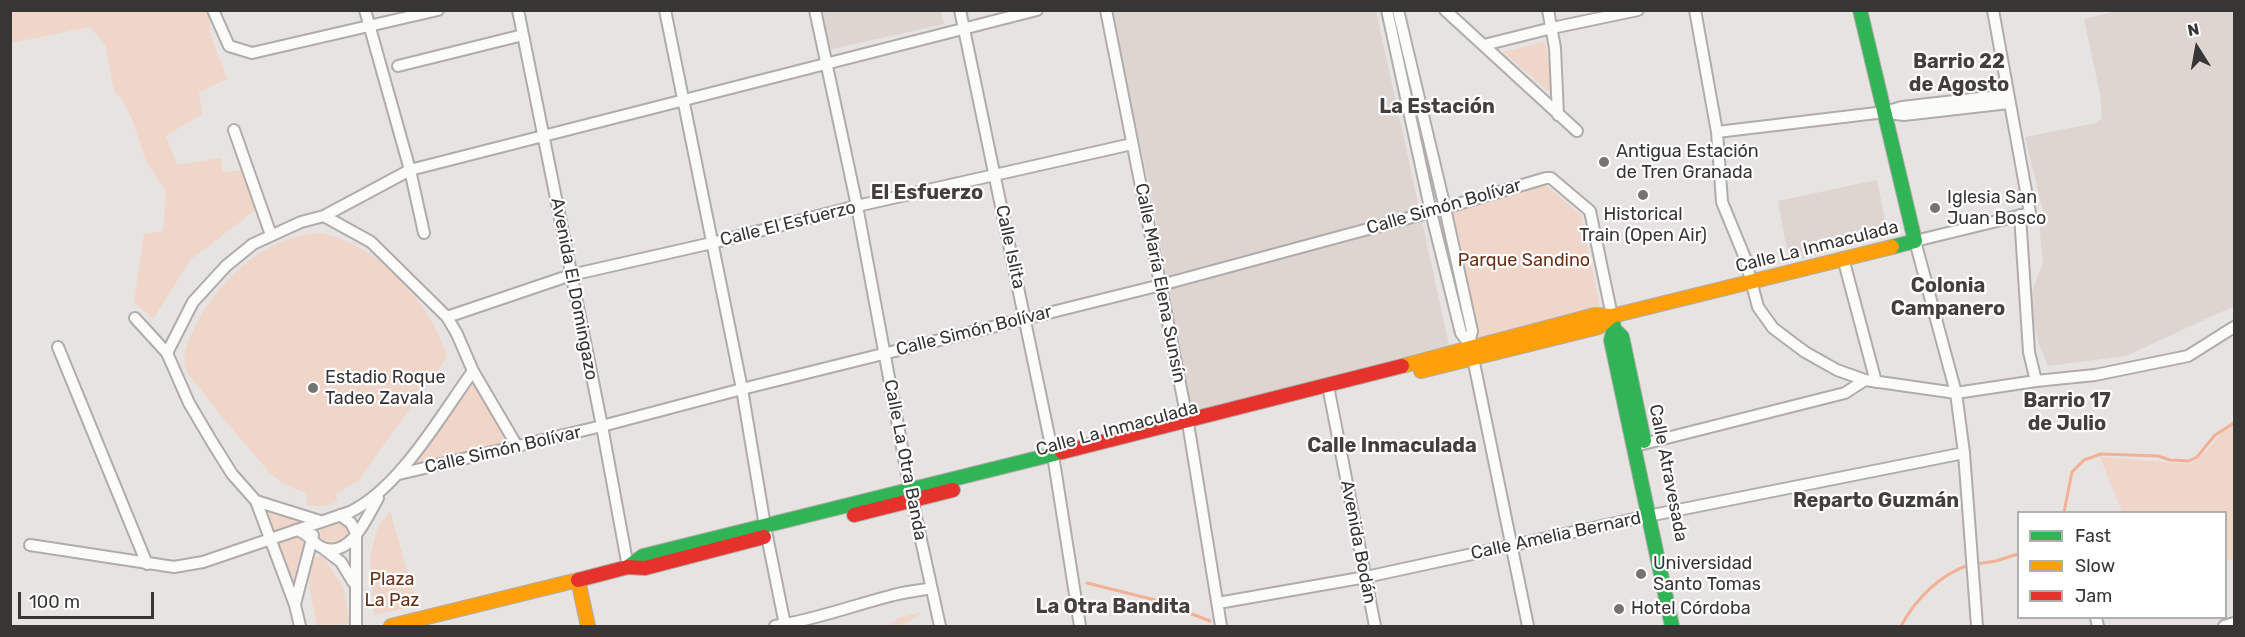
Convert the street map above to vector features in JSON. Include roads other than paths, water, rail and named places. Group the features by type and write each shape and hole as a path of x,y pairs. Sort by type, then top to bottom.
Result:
{"main road":[{"path":"1860,10 1915,241"},
{"name":"Calle La Inmaculada","path":"391,627 628,567 643,556 766,531 1399,372 1471,350 1544,334 1594,315 1613,322 1751,282 1915,241"},
{"name":"Calle Atravesada","path":"1613,322 1622,337 1626,384 1668,587 1672,627"},
{"path":"572,582 576,627"},
{"path":"572,582 588,627"},
{"name":"Calle Atravesada","path":"1668,587 1682,627"}],"street":[{"path":"213,10 229,46 252,53 438,10"},
{"path":"365,10 410,170 424,232"},
{"name":"Avenida El Domingazo","path":"518,10 602,426 628,567"},
{"path":"665,10 742,389 780,626 893,595 931,588"},
{"name":"Calle La Otra Banda","path":"815,10 857,206 884,353 940,627"},
{"name":"Calle Islita","path":"960,10 1054,460 1080,627"},
{"path":"166,353 193,303 226,266 254,244 302,222 324,216 410,170 1037,10"},
{"name":"Calle María Elena Sunsín","path":"1106,10 1189,425 1220,626"},
{"path":"1387,10 1431,212 1461,333 1471,350"},
{"path":"1398,10 1472,331 1471,350 1528,627"},
{"path":"1445,10 1577,131"},
{"path":"1548,10 1555,48 1558,115"},
{"path":"1484,45 1638,10"},
{"path":"1695,10 1718,132 1722,202 1745,258 1758,307 1773,328 1804,352 1837,370 1870,381 1956,393 2096,375 2188,356 2235,327"},
{"path":"1993,10 2025,214 2029,352 2036,381"},
{"path":"398,66 523,35"},
{"path":"1398,65 1410,63"},
{"path":"1718,132 1885,112 1902,107 2008,99"},
{"path":"234,130 271,235"},
{"path":"1415,142 1428,137"},
{"name":"Calle El Esfuerzo","path":"447,317 572,275 712,243 857,206 1132,144"},
{"name":"Calle Simón Bolívar","path":"399,474 602,426 884,353 1161,285 1431,212 1546,178"},
{"name":"Calle Atravesada","path":"1546,178 1551,178 1590,211 1613,322"},
{"name":"Calle La Inmaculada","path":"1915,241 2025,214"},
{"path":"324,216 371,242 447,317 473,370 517,446"},
{"path":"1915,241 1956,393 1964,453 1977,627"},
{"path":"1843,258 1870,381"},
{"path":"135,318 166,353 189,403 212,442 232,474 256,501 295,605 300,627"},
{"path":"58,347 147,564"},
{"path":"30,545 174,567 203,562 364,506 399,474 473,370"},
{"path":"1640,445 1845,393 1870,381"},
{"name":"Avenida Bodán","path":"1328,390 1375,627"},
{"name":"Calle Amelia Bernard","path":"1218,603 1366,577 1653,515 1964,453"},
{"path":"324,549 344,547 352,540 383,490"},
{"path":"256,501 320,521"},
{"path":"340,515 351,523 356,533 356,627"},
{"path":"295,605 312,538 320,521"},
{"path":"296,530 303,531 317,545 341,562 355,587"},
{"path":"2224,627 2235,623"}],"waterway":[{"path":"2064,511 2072,472 2084,460 2101,454 2158,456 2170,460 2189,461 2197,457 2215,435 2234,423"},
{"path":"1976,564 2017,554"},
{"path":"1901,626 1913,607 1929,589 1938,581 1969,565"},
{"path":"1087,583 1159,601 1210,621"}],"place":[{"name":"Antigua Estación de Tren Granada","path":"1604,162"},
{"name":"Historical Train (Open Air)","path":"1643,195"},
{"name":"Iglesia San Juan Bosco","path":"1935,208"},
{"name":"Estadio Roque Tadeo Zavala","path":"313,388"},
{"name":"Universidad Santo Tomas","path":"1641,574"},
{"name":"Hotel Córdoba","path":"1619,609"}],"district":[{"name":"Barrio 22 de Agosto","path":"1959,74"},
{"name":"La Estación","path":"1437,107"},
{"name":"El Esfuerzo","path":"927,193"},
{"name":"Colonia Campanero","path":"1948,298"},
{"name":"Barrio 17 de Julio","path":"2067,412"},
{"name":"Calle Inmaculada","path":"1392,446"},
{"name":"Reparto Guzmán","path":"1876,501"},
{"name":"La Otra Bandita","path":"1113,607"}],"park label":[{"name":"Parque Sandino","path":"1524,261"},
{"name":"Plaza La Paz","path":"392,590"}]}
